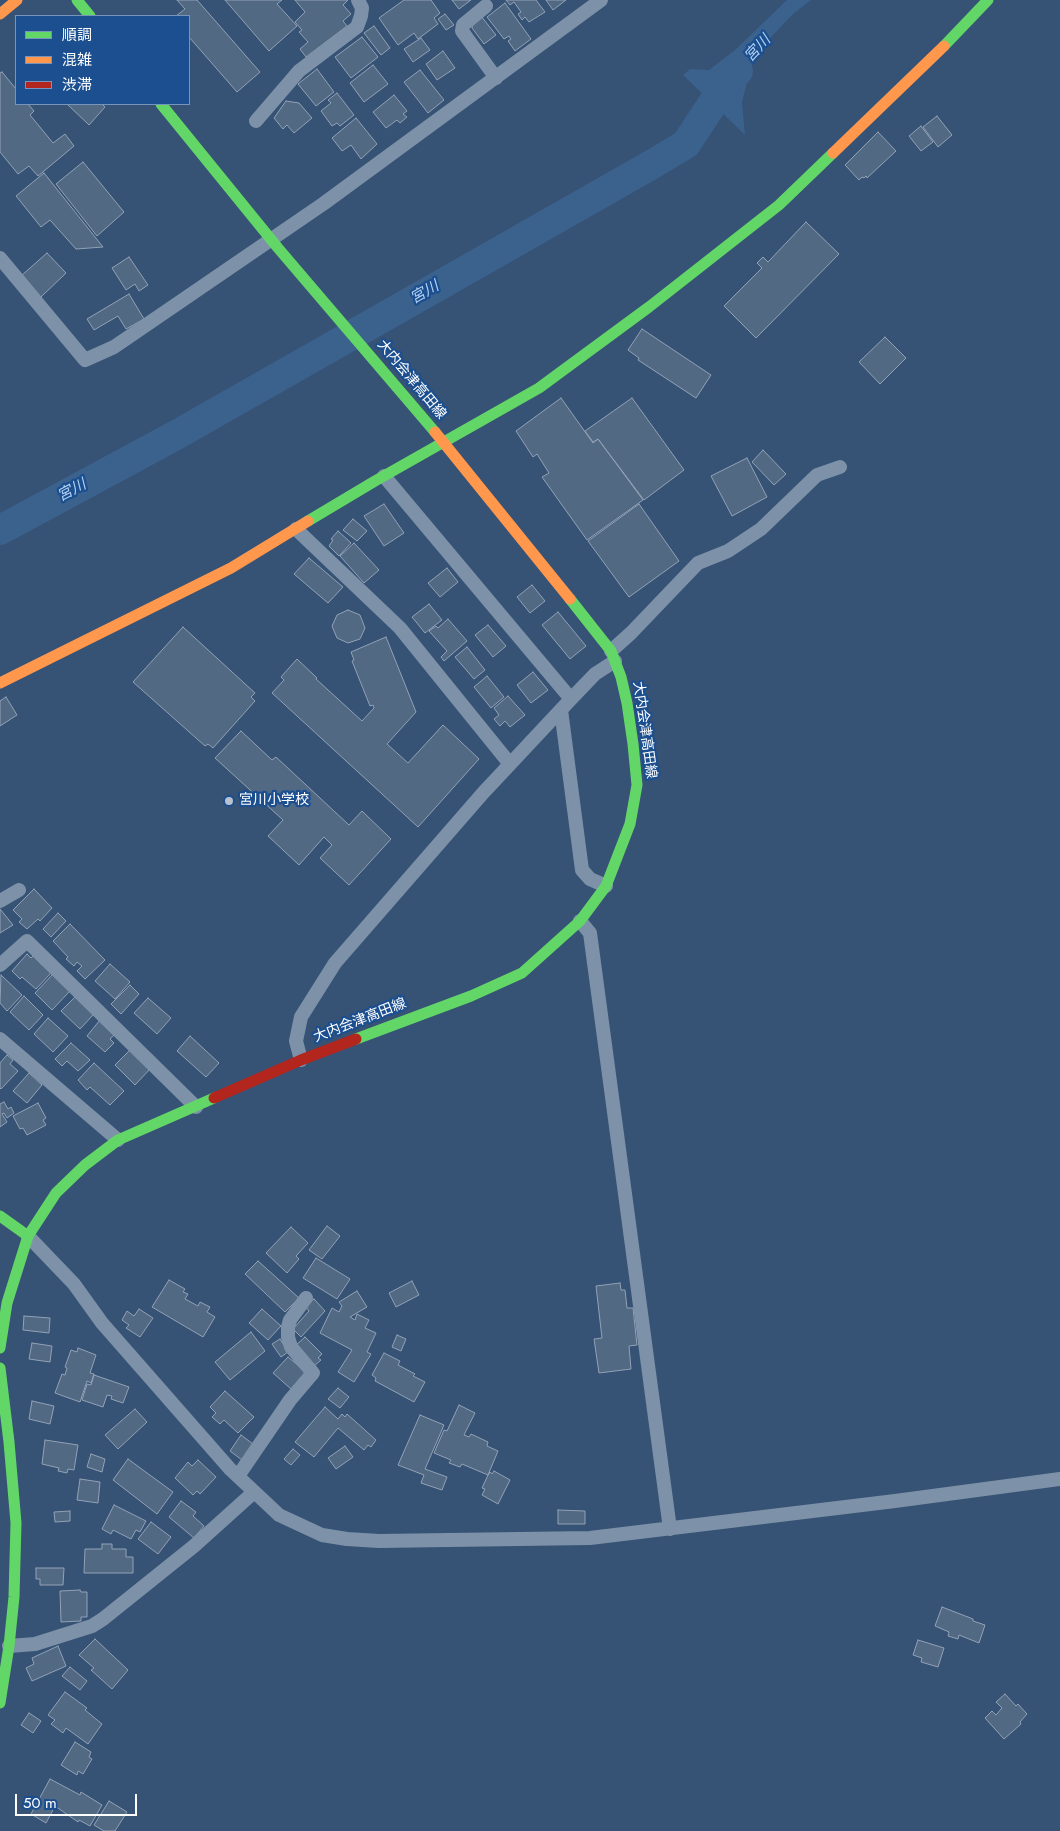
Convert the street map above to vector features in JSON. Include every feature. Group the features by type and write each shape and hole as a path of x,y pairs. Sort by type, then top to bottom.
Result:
{"main road":[{"path":"0,14 17,0"},
{"path":"77,0 89,15"},
{"path":"0,683 231,568 384,476 441,439 539,388 649,307 779,205 917,72 988,0"},
{"name":"大内会津高田線","path":"0,1348 7,1302 28,1236 56,1193 85,1165 118,1140 301,1060 471,996 522,973 580,921 606,886 630,824 637,785 627,704 621,677 613,656 441,439 275,243 162,105"},
{"path":"0,1216 28,1236"},
{"path":"0,1368 16,1523 14,1597 10,1646 0,1703"}],"street":[{"path":"256,121 299,71 357,27 362,8 358,0"},
{"path":"0,258 85,360 114,347 275,243 322,204 601,0"},
{"path":"486,6 463,25 462,31 496,78"},
{"path":"301,1060 296,1041 301,1018 335,963 510,764 698,563 728,551 761,529 816,475 840,467"},
{"path":"384,476 571,699"},
{"path":"296,529 400,628 510,764"},
{"path":"561,710 582,870 590,879 606,886"},
{"path":"0,901 19,890"},
{"path":"580,921 590,933 670,1529"},
{"path":"0,965 27,940 196,1107"},
{"path":"0,1040 118,1140"},
{"path":"28,1236 74,1284 102,1323 238,1476 279,1515 322,1535 379,1541 590,1538 1060,1479"},
{"path":"238,1476 290,1400 313,1373 291,1347 288,1337 290,1320 306,1298"},
{"path":"10,1646 35,1644 92,1626 194,1546 254,1492"}],"water":[{"path":"787,0 811,0 793,14 758,51 752,63 742,102 745,135 683,75 690,69 709,70 735,50"}],"building":[{"path":"177,0 197,0 260,72 237,92 190,38 190,15 177,15 185,9"},
{"path":"225,0 282,0 277,4 297,26 269,51"},
{"path":"295,0 348,0 343,5 351,14 343,21 347,26 306,57 300,49 308,42 299,32 302,30 295,22 305,12"},
{"path":"404,0 431,0 440,13 434,18 438,24 418,39 414,33 398,45 379,18"},
{"path":"452,0 471,0 459,9"},
{"path":"506,0 536,0 545,12 529,22 525,17 522,20 518,14 521,12 514,2 510,5"},
{"path":"546,0 566,0 553,10"},
{"path":"505,3 531,39 515,51 508,41 511,39 509,36 504,39 487,17"},
{"path":"445,14 454,25 446,30 438,19"},
{"path":"481,16 496,35 484,44 472,28 473,21"},
{"path":"374,26 390,48 381,55 364,33"},
{"path":"362,37 378,57 351,78 335,57"},
{"path":"421,38 430,50 413,62 404,49"},
{"path":"443,51 455,68 437,80 426,64"},
{"path":"373,65 388,84 364,102 350,83"},
{"path":"317,69 334,92 316,106 298,84"},
{"path":"420,70 444,100 428,113 404,82"},
{"path":"2,72 15,88 15,105 29,105 34,111 30,115 53,143 65,134 74,146 38,176 29,166 18,174 0,152 0,73"},
{"path":"337,93 354,115 340,126 337,123 332,126 321,111 331,103 328,100"},
{"path":"394,95 407,111 403,114 407,117 400,123 397,120 386,128 373,112"},
{"path":"286,101 299,103 312,118 294,133 287,125 283,129 274,118"},
{"path":"68,105 103,105 105,107 89,125"},
{"path":"937,116 952,135 938,147 923,127"},
{"path":"356,118 377,144 361,159 351,145 342,151 332,138"},
{"path":"921,126 933,142 921,151 909,136"},
{"path":"878,132 896,151 867,178 866,176 862,177 859,180 845,165"},
{"path":"83,162 124,212 97,236 56,184"},
{"path":"44,173 103,247 76,249 50,220 41,227 16,196"},
{"path":"806,222 839,254 756,338 724,306 762,268 757,263 763,257 768,262"},
{"path":"47,253 66,273 41,297 21,276"},
{"path":"129,257 148,285 139,291 135,284 126,290 112,268"},
{"path":"129,294 144,319 126,329 118,316 94,330 87,319"},
{"path":"642,329 711,375 696,398 638,360 639,358 628,350"},
{"path":"885,337 906,358 880,384 859,362"},
{"path":"561,398 593,443 598,439 643,500 587,540 542,477 549,473 537,454 533,457 516,431"},
{"path":"632,398 684,470 644,500 598,439 593,442 585,431"},
{"path":"763,450 786,474 774,485 752,462"},
{"path":"747,458 767,497 732,516 711,476"},
{"path":"384,504 404,533 384,546 364,516"},
{"path":"639,504 679,561 629,597 588,541"},
{"path":"353,519 367,531 357,541 343,530"},
{"path":"338,531 351,543 339,556 329,546 333,540 331,539"},
{"path":"354,543 379,570 364,583 340,556"},
{"path":"309,558 343,587 328,603 294,574"},
{"path":"447,568 458,582 440,597 428,583"},
{"path":"532,585 545,601 530,613 517,597"},
{"path":"429,604 442,620 425,633 412,617"},
{"path":"348,610 360,615 365,628 360,639 348,643 337,638 332,626 337,615"},
{"path":"558,612 586,646 570,659 542,625"},
{"path":"448,619 467,641 444,661 441,657 447,651 429,631 436,626 438,628"},
{"path":"488,625 506,646 493,657 475,635"},
{"path":"183,627 255,693 251,697 255,701 213,748 208,744 205,746 133,682"},
{"path":"386,637 416,712 387,744 408,763 443,725 479,759 418,827 272,693 284,680 281,677 297,659 362,721 374,708 373,705 370,706 352,661 354,660 351,652"},
{"path":"467,647 485,670 474,679 455,657"},
{"path":"533,672 548,690 531,703 517,685"},
{"path":"487,676 504,697 491,708 474,687"},
{"path":"508,696 525,715 510,727 505,721 500,726 494,719 499,715 494,708"},
{"path":"6,697 17,715 0,726 0,701"},
{"path":"241,731 272,760 276,757 349,825 362,811 391,839 349,885 320,858 332,845 324,837 299,865 268,836 283,820 215,758"},
{"path":"34,889 52,908 40,921 38,919 27,929 19,922 22,919 13,910"},
{"path":"0,909 13,925 0,933"},
{"path":"58,913 66,921 51,937 43,929"},
{"path":"70,924 105,960 85,979 77,971 82,966 77,962 74,966 66,959 68,957 53,941"},
{"path":"27,954 31,958 33,956 51,973 36,989 22,977 20,979 12,971"},
{"path":"110,964 130,982 115,999 95,981"},
{"path":"53,974 70,991 52,1010 35,993"},
{"path":"1,975 22,995 7,1011 0,1003"},
{"path":"130,985 139,994 121,1014 111,1004"},
{"path":"24,996 43,1015 29,1030 10,1012"},
{"path":"75,997 94,1014 80,1029 61,1011"},
{"path":"148,998 171,1018 157,1034 134,1013"},
{"path":"48,1018 68,1036 53,1052 34,1034"},
{"path":"100,1020 115,1034 110,1039 114,1043 105,1052 87,1036"},
{"path":"190,1036 219,1063 206,1077 177,1051"},
{"path":"71,1043 90,1060 78,1071 67,1061 62,1066 55,1059"},
{"path":"130,1050 150,1069 135,1085 115,1065"},
{"path":"7,1055 13,1060 10,1064 18,1071 1,1089 0,1063"},
{"path":"94,1063 124,1091 110,1105 90,1087 87,1090 78,1080"},
{"path":"29,1073 42,1085 27,1103 13,1091"},
{"path":"4,1102 8,1109 11,1107 14,1113 7,1118 4,1113 2,1114 7,1122 0,1127 0,1104"},
{"path":"38,1103 46,1118 43,1120 46,1125 27,1135 23,1128 20,1129 13,1116"},
{"path":"327,1226 340,1236 322,1259 309,1250"},
{"path":"291,1227 308,1243 296,1256 299,1259 287,1273 266,1253"},
{"path":"316,1258 350,1279 337,1299 303,1278"},
{"path":"258,1261 299,1298 285,1312 245,1274"},
{"path":"169,1280 185,1289 183,1292 188,1294 185,1299 198,1306 200,1302 210,1307 207,1312 215,1317 203,1337 152,1307"},
{"path":"412,1281 419,1295 396,1307 389,1293"},
{"path":"620,1283 621,1290 625,1290 627,1308 633,1308 637,1345 629,1346 631,1369 599,1373 594,1339 602,1338 596,1286"},
{"path":"357,1291 367,1307 350,1317 355,1320 357,1314 369,1320 365,1328 376,1333 367,1352 371,1354 354,1382 338,1372 352,1350 320,1333 332,1308 339,1312 342,1306 339,1302"},
{"path":"314,1299 325,1311 301,1337 293,1329 309,1311 306,1307"},
{"path":"139,1309 153,1318 140,1337 126,1328 129,1325 122,1320 127,1311 134,1316"},
{"path":"262,1309 281,1326 268,1340 249,1323"},
{"path":"24,1316 50,1318 49,1333 23,1330"},
{"path":"251,1332 265,1351 230,1380 215,1362"},
{"path":"397,1335 406,1339 401,1351 392,1347"},
{"path":"305,1337 322,1354 318,1358 321,1360 314,1366 295,1346"},
{"path":"280,1339 288,1352 281,1357 272,1344"},
{"path":"32,1343 52,1346 50,1362 29,1359"},
{"path":"78,1348 96,1355 90,1373 94,1374 91,1383 87,1381 80,1402 55,1393 62,1374 65,1375 67,1368 65,1367 71,1350 77,1352"},
{"path":"384,1353 400,1361 398,1365 425,1382 414,1402 375,1381 376,1378 372,1375"},
{"path":"288,1357 306,1372 291,1389 273,1373"},
{"path":"94,1375 129,1387 123,1403 111,1399 112,1396 107,1395 103,1407 82,1400 87,1384 91,1385"},
{"path":"338,1388 349,1397 340,1408 328,1399"},
{"path":"225,1391 254,1417 238,1433 224,1420 220,1424 212,1417 216,1413 210,1407"},
{"path":"32,1401 54,1406 50,1424 29,1419"},
{"path":"459,1405 475,1413 464,1435 469,1437 471,1434 488,1442 487,1446 498,1451 488,1475 462,1464 460,1467 449,1463 451,1460 434,1453 444,1430 447,1431"},
{"path":"325,1407 338,1419 342,1414 345,1417 347,1414 376,1440 371,1447 368,1445 364,1450 338,1428 314,1457 295,1442"},
{"path":"135,1409 147,1422 118,1449 105,1435"},
{"path":"420,1415 444,1425 425,1469 447,1477 442,1490 421,1483 424,1475 398,1465"},
{"path":"241,1435 253,1444 242,1460 230,1451"},
{"path":"45,1440 78,1445 74,1470 68,1469 67,1473 58,1471 59,1468 42,1464"},
{"path":"345,1446 353,1457 336,1469 328,1458"},
{"path":"293,1449 300,1455 291,1465 284,1459"},
{"path":"91,1454 105,1459 102,1472 87,1467"},
{"path":"128,1459 173,1492 157,1514 113,1480"},
{"path":"198,1460 216,1477 200,1494 197,1491 193,1495 175,1478 188,1462 192,1466"},
{"path":"494,1471 510,1480 498,1504 482,1495 485,1489 482,1488 488,1475"},
{"path":"80,1479 100,1482 98,1503 77,1500"},
{"path":"181,1501 196,1512 193,1516 204,1526 194,1538 169,1517"},
{"path":"114,1505 146,1521 140,1532 136,1530 131,1539 113,1530 111,1534 102,1529"},
{"path":"558,1510 585,1511 585,1524 558,1524"},
{"path":"70,1511 70,1521 55,1522 54,1512"},
{"path":"151,1522 171,1537 158,1554 138,1539"},
{"path":"102,1544 112,1544 112,1549 126,1549 126,1557 133,1557 133,1573 84,1573 85,1549 102,1549"},
{"path":"36,1568 64,1568 63,1585 40,1585 40,1579 36,1579"},
{"path":"80,1590 81,1592 87,1592 87,1617 81,1617 81,1621 61,1622 60,1591"},
{"path":"942,1607 985,1625 979,1643 959,1635 958,1639 948,1636 949,1632 935,1626"},
{"path":"95,1639 128,1670 112,1689 91,1670 94,1668 79,1655"},
{"path":"918,1640 944,1648 938,1667 921,1662 922,1658 913,1655"},
{"path":"58,1646 66,1666 32,1681 26,1668 34,1664 32,1658"},
{"path":"70,1667 87,1681 80,1690 62,1676"},
{"path":"65,1692 87,1708 85,1710 102,1724 88,1744 66,1728 63,1733 51,1724 55,1720 48,1715"},
{"path":"1005,1694 1027,1714 1020,1722 1021,1724 1004,1739 985,1718 992,1711 996,1715 1002,1708 996,1702"},
{"path":"29,1713 41,1721 33,1733 21,1725"},
{"path":"75,1742 91,1752 89,1757 92,1759 83,1774 78,1771 77,1775 61,1765"},
{"path":"50,1779 80,1795 81,1792 102,1805 90,1826 79,1820 78,1822 55,1806 46,1823 31,1814"},
{"path":"109,1801 127,1812 115,1831 104,1831 94,1825"}],"waterway":[{"name":"宮川","path":"0,530 178,434 686,144 728,80 738,71"}],"traffic: fast":[{"path":"77,0 89,15"},
{"path":"944,46 988,0"},
{"path":"162,105 278,248 435,432"},
{"path":"308,521 539,388 649,307 779,205 833,153"},
{"path":"356,1039 471,996 522,973 580,921 606,886 630,824 637,785 633,744 621,677 611,651 570,599"},
{"path":"0,1348 7,1303 28,1236 56,1193 85,1165 118,1140 214,1098"},
{"path":"0,1216 28,1236"},
{"path":"0,1368 16,1523 14,1597 0,1703"}],"traffic: slow":[{"path":"0,14 17,0"},
{"path":"833,153 944,46"},
{"path":"435,432 570,599"},
{"path":"0,683 231,568 308,521"}],"traffic: jam":[{"path":"214,1098 301,1060 356,1039"}],"place":[{"name":"宮川小学校","path":"229,801"}]}
